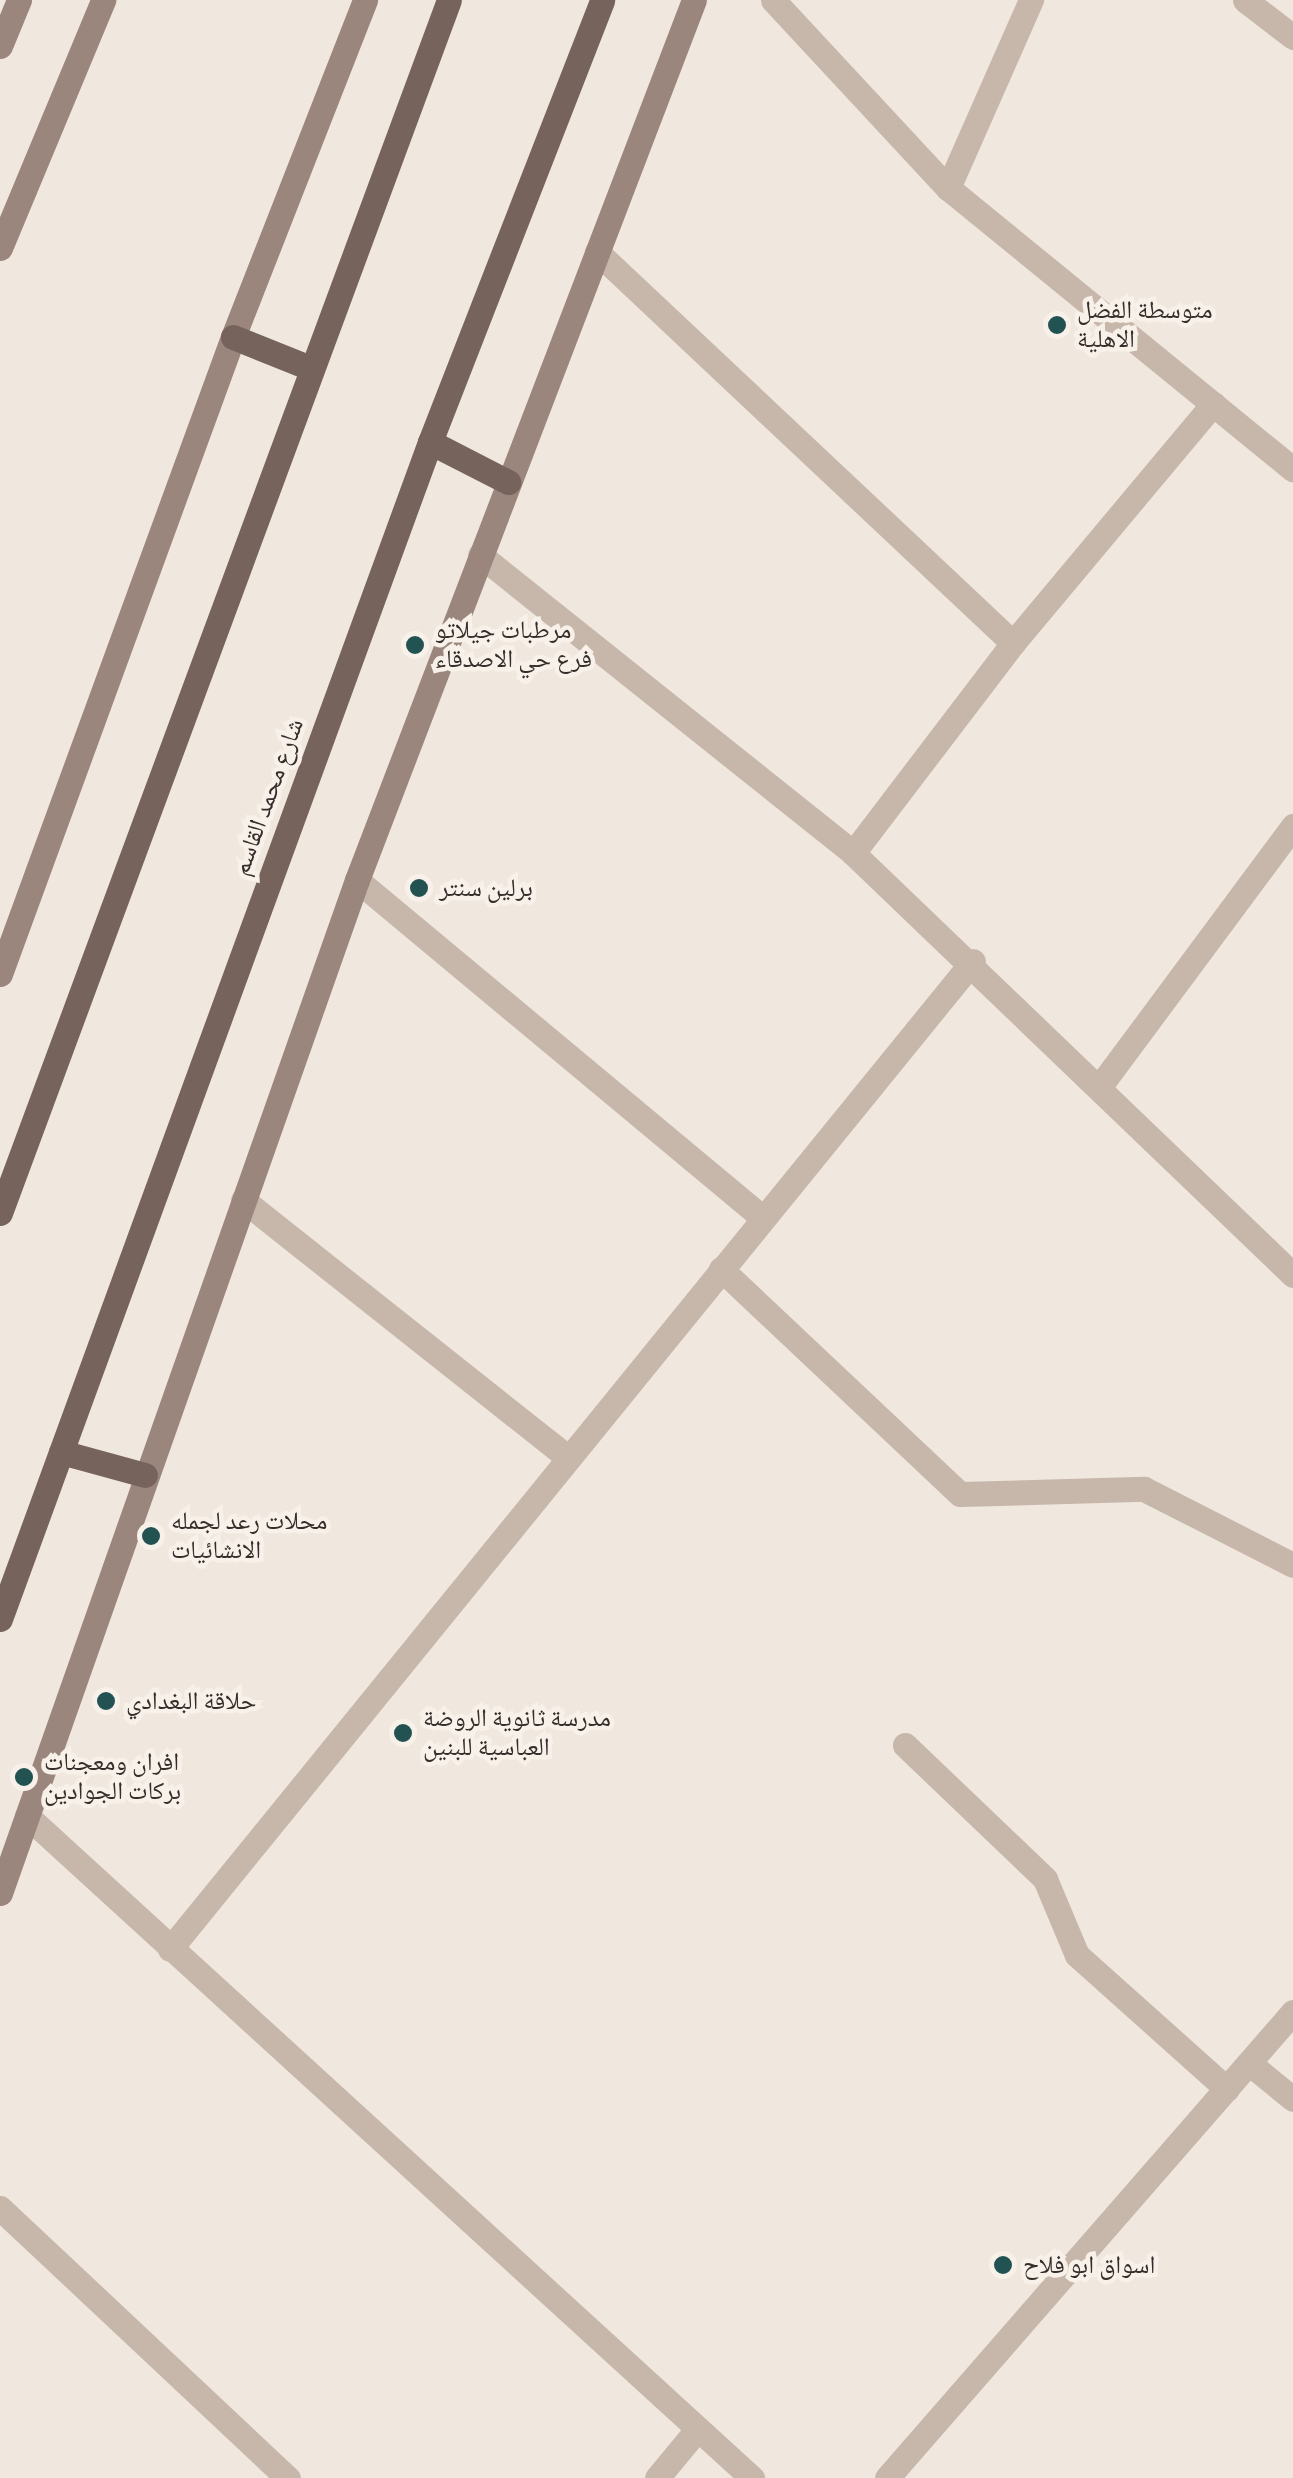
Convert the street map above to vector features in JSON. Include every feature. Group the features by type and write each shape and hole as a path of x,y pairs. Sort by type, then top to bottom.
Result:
{"main road":[{"path":"0,46 19,0"},
{"path":"0,248 102,0"},
{"path":"0,974 233,338 365,0"},
{"path":"0,1213 449,0"},
{"name":"شارع محمد القاسم","path":"0,1618 430,442 602,0"},
{"path":"0,1894 358,880 694,0"},
{"path":"233,338 310,368"},
{"path":"430,442 508,482"},
{"path":"61,1452 146,1475"}],"street":[{"path":"774,0 948,188 1293,468"},
{"path":"948,188 1030,0"},
{"path":"1245,0 1293,37"},
{"path":"596,252 1014,643"},
{"path":"853,854 1014,643 1214,404"},
{"path":"480,555 853,854 973,962 1293,1274"},
{"path":"1100,1086 1293,826"},
{"path":"358,880 764,1218"},
{"path":"170,1948 973,962"},
{"path":"243,1200 567,1458"},
{"path":"722,1269 960,1494 1144,1489 1293,1565"},
{"path":"904,1745 1045,1879 1077,1956 1226,2089"},
{"path":"27,1816 695,2432 752,2478"},
{"path":"887,2478 1293,2012"},
{"path":"1249,2062 1293,2099"},
{"path":"0,2208 288,2478"},
{"path":"657,2478 695,2432"}],"place":[{"name":"متوسطة الفضل الاهلية","path":"1057,325"},
{"name":"مرطبات جيلاتو فرع حي الاصدقاء","path":"415,645"},
{"name":"برلين سنتر","path":"419,888"},
{"name":"محلات رعد لجمله الانشائيات","path":"151,1536"},
{"name":"حلاقة البغدادي","path":"106,1701"},
{"name":"مدرسة ثانوية الروضة العباسية للبنين","path":"403,1733"},
{"name":"افران ومعجنات بركات الجوادين","path":"24,1777"},
{"name":"اسواق ابو فلاح","path":"1003,2265"}]}
